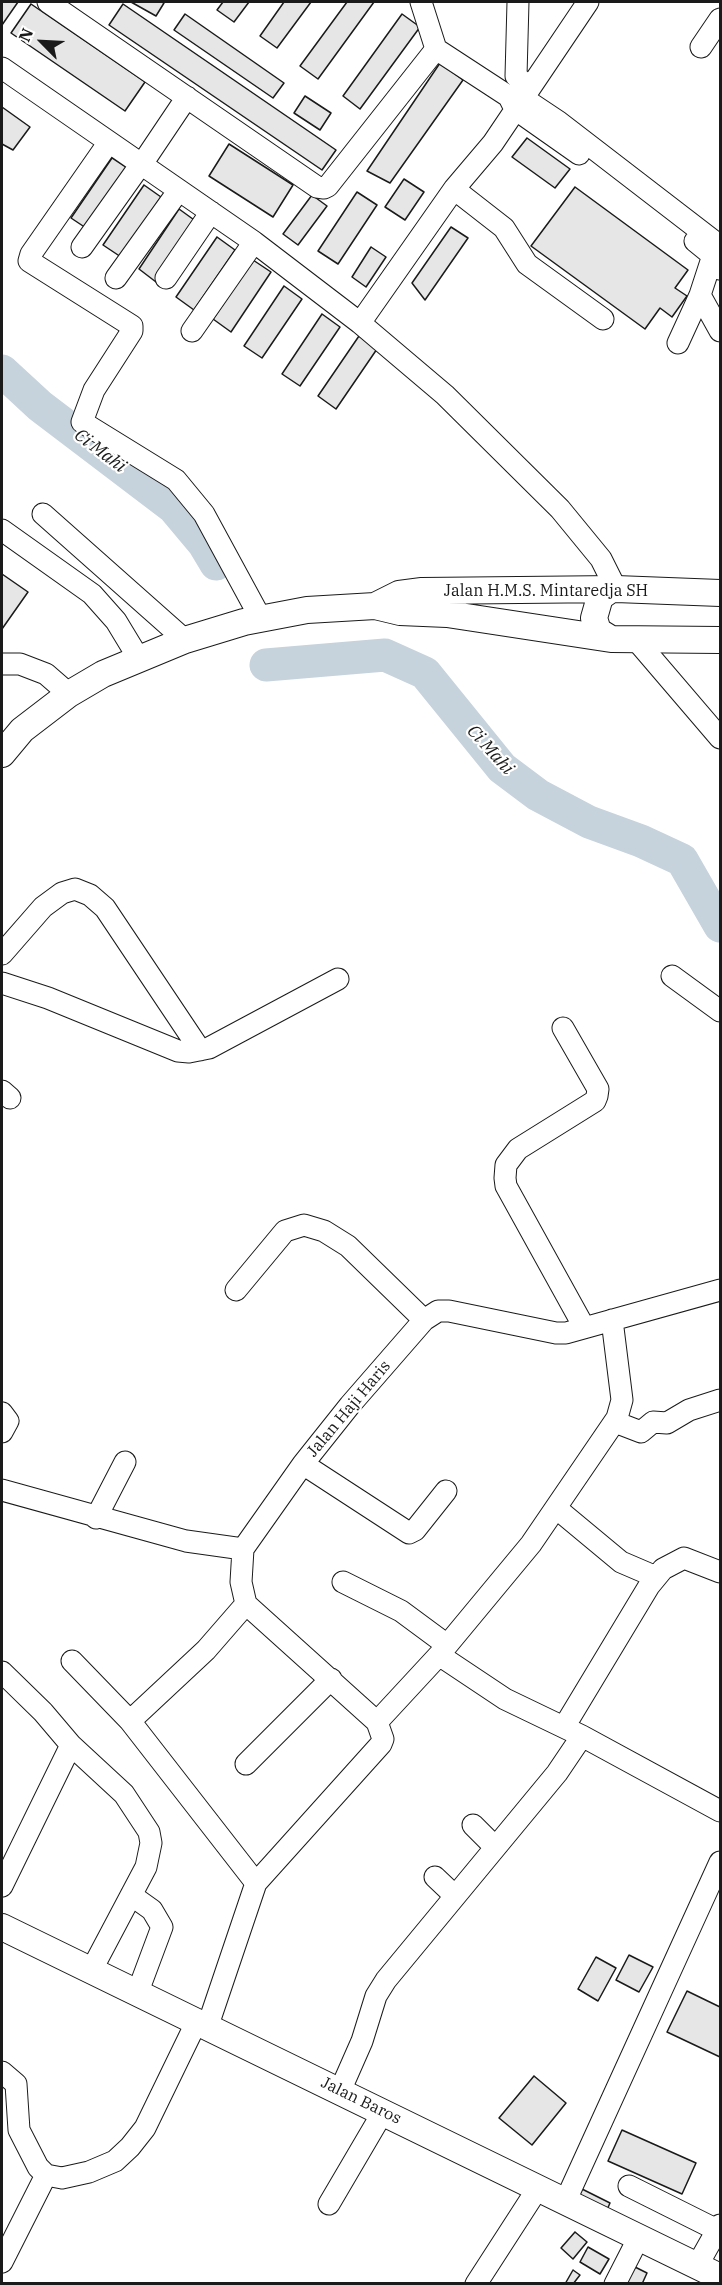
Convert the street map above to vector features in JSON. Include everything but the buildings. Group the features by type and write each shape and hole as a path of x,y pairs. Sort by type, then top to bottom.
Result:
{"main road":[{"name":"Jalan H.M.S. Mintaredja SH","path":"375,606 399,594 422,591 613,590 720,593"},
{"path":"611,639 598,631 594,618 600,597 613,590"},
{"name":"Jalan H.M.S. Mintaredja SH","path":"2,754 22,730 69,694 103,674 185,640 261,619 307,610 375,606 400,612 447,615 611,639 720,640"},
{"name":"Jalan Baros","path":"2,1928 720,2277"}],"street":[{"path":"48,2 317,187 324,188 328,186 436,49"},
{"path":"421,2 436,49 519,98 586,159 718,250 678,343"},
{"path":"518,2 516,76 519,98"},
{"path":"360,323 454,189 493,143 519,98 588,2"},
{"path":"701,47 720,19"},
{"path":"2,70 254,242 360,323 445,395 560,509 601,559 613,590"},
{"path":"82,247 187,97"},
{"path":"109,141 31,254 29,261 132,326 132,331 94,390 82,422 176,480 204,514 261,619"},
{"path":"454,189 504,228 527,264 603,319"},
{"path":"116,278 178,190"},
{"path":"166,278 211,212"},
{"path":"192,331 254,242"},
{"path":"700,295 720,331"},
{"path":"43,514 185,640"},
{"path":"2,530 92,594 116,621 139,659"},
{"path":"638,641 720,738"},
{"path":"2,664 20,664 46,674 69,694"},
{"path":"2,954 43,907 62,893 75,889 90,895 105,908 200,1050"},
{"path":"672,976 720,1011"},
{"path":"2,983 48,998 178,1051 200,1050 338,979"},
{"path":"562,1028 598,1089 597,1096 595,1101 518,1149 506,1165 505,1178 506,1186 584,1327"},
{"path":"236,1290 285,1230 304,1226 324,1231 348,1246 424,1320 438,1311 449,1311 556,1333 720,1290"},
{"name":"Jalan Haji Haris","path":"243,1549 303,1464 424,1320"},
{"path":"377,1722 443,1650 510,1571 615,1422 622,1400 612,1320"},
{"path":"615,1422 641,1432 653,1422 667,1423 689,1410 720,1400"},
{"path":"2,1413 8,1421 2,1432"},
{"path":"96,1518 125,1462"},
{"path":"303,1464 409,1533 421,1524 446,1491"},
{"path":"2,1490 96,1518 186,1541 243,1549 241,1582 246,1604 377,1722 383,1739 381,1744 256,1883 202,2025 145,2128 115,2161 89,2172 62,2178 46,2175 38,2167 19,2130 16,2084 2,2072"},
{"path":"556,1508 621,1562 656,1577"},
{"path":"340,2091 362,2041 376,1996 557,1773 573,1732 656,1577 669,1564 684,1558 720,1572"},
{"path":"343,1582 401,1611 443,1650 505,1699 676,1784 720,1811"},
{"path":"130,1721 206,1650 246,1604"},
{"path":"72,1662 130,1721 256,1883"},
{"path":"2,1672 43,1712 71,1745 124,1794 149,1832 150,1854 91,1971"},
{"path":"246,1764 331,1679"},
{"path":"2,1886 71,1745"},
{"path":"472,1825 495,1847"},
{"path":"565,2202 720,1862"},
{"path":"435,1877 455,1896"},
{"path":"131,1895 152,1910 162,1927 137,1994"},
{"path":"329,2204 383,2112"},
{"path":"2,2262 46,2175"},
{"path":"629,2186 719,2227 697,2266"},
{"path":"476,2283 538,2188"},
{"path":"615,2283 639,2237"}],"waterway":[{"name":"Ci Mahi","path":"2,371 40,406 173,507 204,544 216,564"},
{"name":"Ci Mahi","path":"266,665 385,655 425,673 502,768 538,795 589,822 641,841 682,860 720,926"}]}
